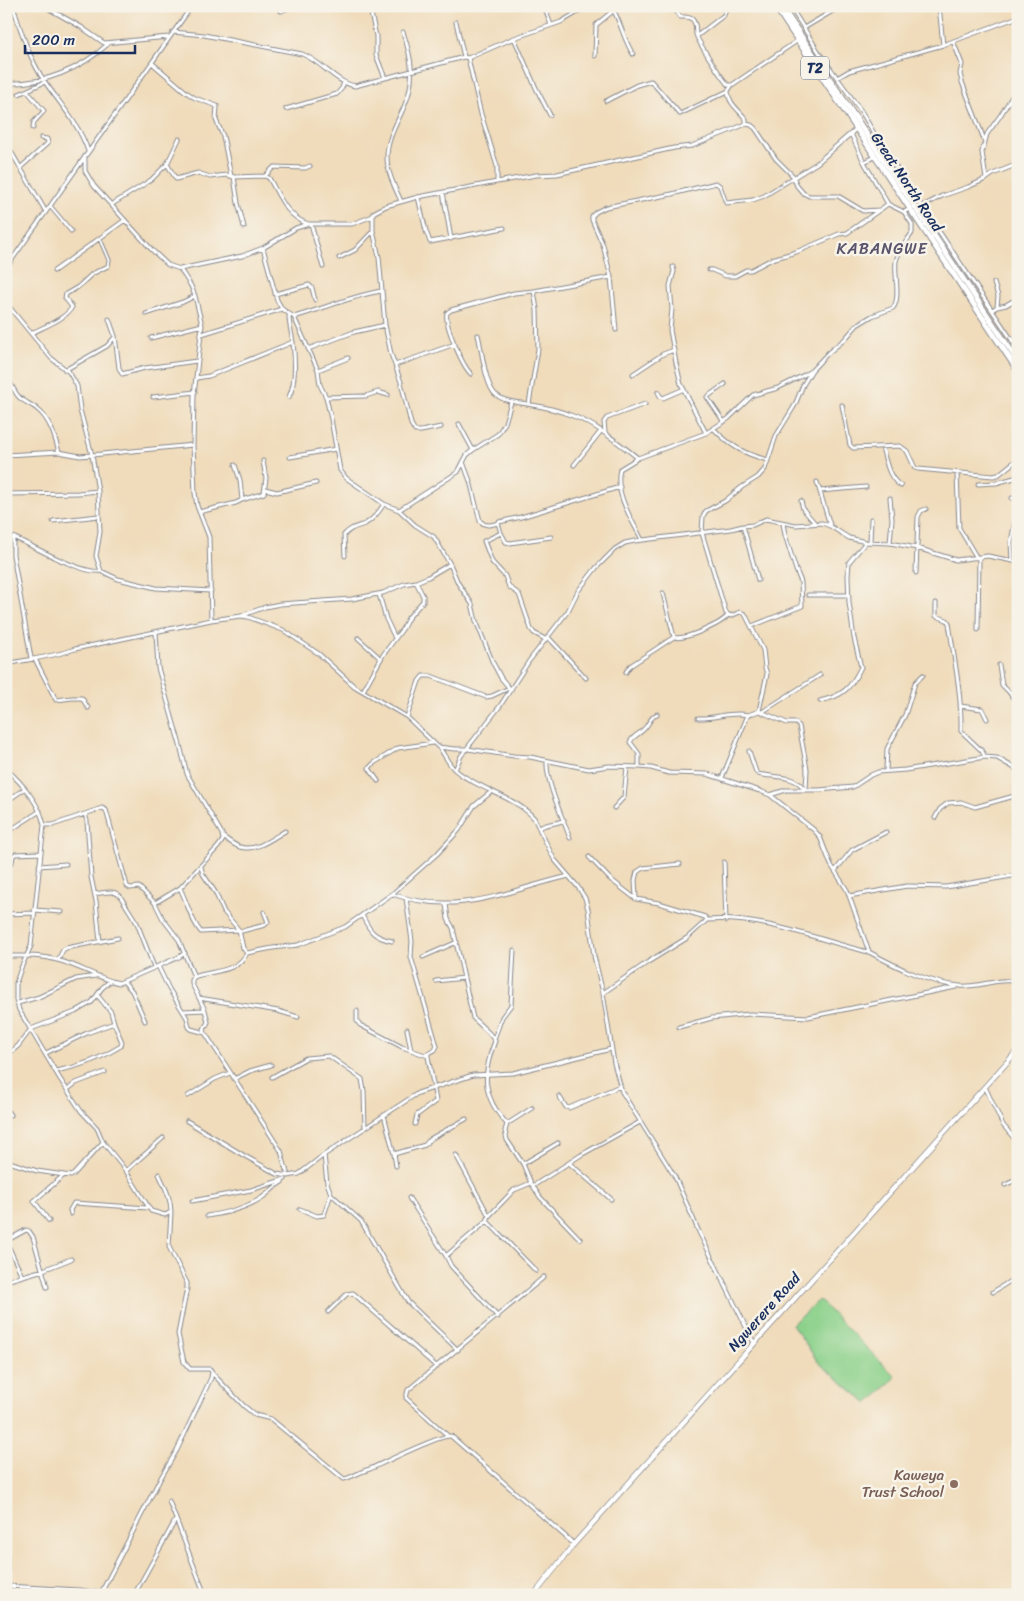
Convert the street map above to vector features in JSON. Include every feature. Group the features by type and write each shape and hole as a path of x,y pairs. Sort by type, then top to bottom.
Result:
{"main road":[{"name":"Great North Road","path":"775,6 1018,371"},
{"name":"Great North Road","path":"781,6 1018,361"},
{"name":"Ngwerere Road","path":"534,1595 574,1544 1018,1051"}],"street":[{"path":"14,6 20,28 44,80 74,120 84,138 88,152"},
{"path":"44,6 81,27 104,43 170,37"},
{"path":"281,11 294,6"},
{"path":"544,6 550,26"},
{"path":"673,6 680,18 691,18 695,24 697,36 724,80 728,85 732,85"},
{"path":"697,36 724,15 727,6"},
{"path":"790,6 1018,349"},
{"path":"804,28 841,6"},
{"path":"939,6 943,46"},
{"path":"6,268 191,7"},
{"path":"173,32 309,56 344,82 355,86 466,57 550,26 586,7"},
{"path":"596,56 596,25 613,8 632,54"},
{"path":"370,9 376,36 376,55 385,78"},
{"path":"837,78 849,71 943,46 1018,17"},
{"path":"456,22 497,166 497,182"},
{"path":"401,201 389,171 387,154 392,132 408,98 413,70 403,32"},
{"path":"514,38 550,115"},
{"path":"606,101 637,85 651,81 680,114 728,91 732,85 797,41"},
{"path":"953,41 962,64 960,74 962,82 985,142"},
{"path":"6,83 17,84 52,77 77,65 108,43"},
{"path":"152,64 195,98 217,106 216,120 223,136 244,227"},
{"path":"20,94 28,92 44,80"},
{"path":"286,109 336,94 342,88 344,82"},
{"path":"986,179 982,152 987,134 1018,87"},
{"path":"728,91 728,96 746,120 746,124"},
{"path":"28,92 44,111 34,122 33,128"},
{"path":"85,156 85,171 94,186 152,250 168,265 180,269 242,256 263,248 296,228 310,224 352,224 373,216 374,213 382,208 418,197 536,175 548,176 674,148 688,147 746,124 755,128 776,159 793,176 797,186 803,193 809,196 837,196 860,210 867,212 879,210"},
{"path":"616,330 611,277 603,246 592,220 593,214 606,207 682,192 716,183 720,186 726,203 753,200 764,196 793,176 801,174 817,163 856,129"},
{"path":"728,615 702,533 703,516 706,511 729,498 742,486 758,477 765,469 776,436 796,405 803,384 822,359 845,339 857,325 872,316 893,308 895,305 896,261 900,249 912,234 912,224 904,212 888,204 864,162 851,134"},
{"path":"20,168 48,143 48,140 44,137 41,138"},
{"path":"111,205 154,178 167,164 179,140"},
{"path":"6,143 46,212"},
{"path":"864,162 875,156"},
{"path":"167,164 176,180 198,173 210,177 265,176 269,178 285,208 298,220 310,224"},
{"path":"923,206 948,193 986,179 993,174 1018,164"},
{"path":"265,176 274,168 305,168 310,166"},
{"path":"443,192 451,239"},
{"path":"418,197 430,242 504,228"},
{"path":"709,270 730,277 746,270 751,270 772,259 796,252 839,234 847,233 888,204"},
{"path":"50,206 71,230"},
{"path":"904,212 910,208"},
{"path":"373,216 373,231 379,257 385,325 413,429 421,431 441,427"},
{"path":"54,271 125,220"},
{"path":"310,224 323,266"},
{"path":"339,258 355,250 373,231"},
{"path":"32,333 58,321 70,311 72,307 65,298 66,294 78,287 92,274 108,266 109,260 100,239"},
{"path":"263,248 275,294 282,309 294,318 360,295 381,291"},
{"path":"6,259 10,263"},
{"path":"186,278 189,267"},
{"path":"673,267 674,271 670,286 672,309 670,330 677,371 706,433"},
{"path":"180,269 195,296 202,325 197,361 193,445 195,493 199,512 209,537 211,620"},
{"path":"470,374 464,366 446,318 450,310 514,293 611,277"},
{"path":"994,284 998,296 997,306"},
{"path":"275,294 309,285 312,288 315,300"},
{"path":"529,404 538,349 538,310 534,291"},
{"path":"146,314 195,296"},
{"path":"992,310 997,306 1018,298"},
{"path":"6,303 51,358 72,376 77,386 80,410 92,455 98,491 100,532 96,556 101,571"},
{"path":"202,334 282,309"},
{"path":"289,316 293,342 293,385 289,397"},
{"path":"294,318 318,370 320,385 326,397 338,465 346,478 384,504 399,510 415,525 431,534 472,604 476,621 493,664 510,689"},
{"path":"108,319 115,336 119,368 122,374 145,368 197,361"},
{"path":"151,338 202,325"},
{"path":"308,349 354,332 385,325"},
{"path":"478,335 486,375 495,394 511,402 529,404 571,415 603,432 638,458"},
{"path":"65,370 107,346 115,336"},
{"path":"1012,341 1018,337"},
{"path":"196,378 208,376 293,342"},
{"path":"395,365 455,344"},
{"path":"632,374 663,354 674,350"},
{"path":"318,370 348,358"},
{"path":"642,540 624,503 620,487 620,469 638,458 706,433 724,422 752,395 778,388 812,370"},
{"path":"6,379 14,387 19,397 42,414 53,432 59,452"},
{"path":"724,422 707,397 725,384"},
{"path":"658,392 663,398 684,389"},
{"path":"153,397 195,392"},
{"path":"326,397 360,396 378,392 388,395"},
{"path":"399,510 458,472 463,462 473,450 498,434 505,423 511,402"},
{"path":"574,465 603,432 604,422 607,418 646,404"},
{"path":"842,405 851,447 854,449 900,446 904,448 915,468 918,469 993,476 998,475 1018,459"},
{"path":"459,424 473,450"},
{"path":"713,428 729,443 745,453 768,460"},
{"path":"6,455 59,452 80,456 193,445"},
{"path":"882,447 890,475 895,483 901,486"},
{"path":"290,457 336,448"},
{"path":"199,512 236,503 264,493 266,478 263,460"},
{"path":"463,462 480,521 489,525 620,487"},
{"path":"235,465 240,480 242,500"},
{"path":"957,473 956,496 959,528 978,558 978,630"},
{"path":"978,484 996,484 1018,477"},
{"path":"817,482 830,526"},
{"path":"265,490 276,492 316,483"},
{"path":"820,491 866,487"},
{"path":"6,494 98,491"},
{"path":"890,498 892,519 890,543"},
{"path":"1012,498 1018,500"},
{"path":"801,501 803,509 815,522"},
{"path":"345,556 344,535 351,528 370,521 378,514 384,504"},
{"path":"916,573 918,517 921,511 926,508"},
{"path":"53,521 99,516"},
{"path":"455,770 461,756 546,638 568,611 578,590 615,549 625,543 732,529 753,525 766,519 796,525 815,522 830,526 849,538 917,548 956,560 988,556 1018,562"},
{"path":"870,542 871,519"},
{"path":"1012,560 1011,542 1016,522"},
{"path":"498,523 506,542 551,537"},
{"path":"752,626 802,606 801,582 794,567 783,523"},
{"path":"743,526 758,580"},
{"path":"501,533 484,541 490,559 505,576 508,586 519,594 531,629 534,633 546,638 586,678"},
{"path":"88,708 82,698 56,700 33,658 14,563 13,537 77,567 95,572 101,571 118,579 156,588 211,591"},
{"path":"820,701 840,695 849,688 861,666 854,638 848,595 849,562 866,542"},
{"path":"6,664 58,655 75,649 211,620 241,616 280,604 352,599 379,594 428,577 450,564"},
{"path":"363,691 408,618 423,601 423,596 416,582"},
{"path":"663,593 674,637"},
{"path":"379,594 386,619 396,639"},
{"path":"808,595 848,595"},
{"path":"936,603 936,616 947,620 949,623 958,678 962,733 982,751 985,757"},
{"path":"674,637 680,639 689,636 722,621 728,615 743,612 763,650 767,674 760,712"},
{"path":"241,616 283,630 324,658 343,678 407,716 438,746 455,770 491,792 522,806 534,818 554,859 585,898 611,1049 620,1086 640,1122 675,1177 699,1232 754,1343"},
{"path":"156,632 158,668 180,745 184,766 222,836 239,847 250,848 268,842 285,831"},
{"path":"626,672 630,666 674,637"},
{"path":"358,638 381,659"},
{"path":"999,665 1002,686 1018,705"},
{"path":"886,770 888,749 905,715 915,683 923,674"},
{"path":"698,718 714,718 734,713 748,714 760,712 820,675"},
{"path":"407,716 419,681 423,676 431,676 486,697 510,689"},
{"path":"960,706 982,709 986,719"},
{"path":"760,712 787,723 796,723 799,726 807,769 806,790"},
{"path":"639,767 639,754 630,742 631,739 642,731 652,716 657,714"},
{"path":"722,778 748,714"},
{"path":"378,781 369,768 374,763 402,747 434,743"},
{"path":"438,746 454,749 468,748 530,757 589,769 609,766 639,767 669,774 708,774 770,795 818,834 831,865 849,896 869,952"},
{"path":"749,751 758,774 792,780 806,790"},
{"path":"770,795 779,791 853,788 871,774 886,770 905,770 985,757 997,758 1018,770"},
{"path":"548,762 547,768 550,782 570,838"},
{"path":"614,808 624,797 628,767"},
{"path":"7,771 33,799 44,825 31,946 28,956 20,968 16,983 16,999 19,1010 81,1111 97,1128 103,1142 126,1171 151,1211 165,1215 171,1212"},
{"path":"6,802 24,789"},
{"path":"194,978 241,963 247,953 298,945 333,933 362,915 392,894 440,851 459,830 474,806 491,792"},
{"path":"935,818 944,805 954,802 975,807 1018,795"},
{"path":"44,825 53,825 102,808 106,810 127,886 130,888 139,887 155,903 179,940 194,978 192,984 205,1010 208,1022 204,1029 205,1033 281,1151 286,1178"},
{"path":"6,833 40,812"},
{"path":"85,814 100,942"},
{"path":"540,831 547,824 560,823 564,820"},
{"path":"835,871 852,850 886,832"},
{"path":"155,903 180,888 218,847 223,840 222,836"},
{"path":"12,862 15,854 41,853"},
{"path":"589,858 610,879 636,899 664,904 705,917 708,920 782,927 869,952 907,972 959,986"},
{"path":"724,862 726,921"},
{"path":"39,866 66,864"},
{"path":"636,899 635,880 637,872 643,868 680,864"},
{"path":"201,866 203,874 215,892 224,912 239,930 243,948 247,953"},
{"path":"849,896 907,886 946,887 1018,875"},
{"path":"392,894 415,901 446,904 471,902 569,876"},
{"path":"180,888 188,904 195,926 201,932 242,931 267,924 268,920 264,912"},
{"path":"95,894 117,892 136,923 156,966 183,1011 191,1029 205,1033"},
{"path":"357,1011 357,1021 360,1025 412,1051 427,1054 436,1050 437,1047 425,1001 416,979 411,957 412,941 406,898"},
{"path":"446,904 448,919 452,924 457,942 473,1018 494,1040"},
{"path":"6,914 62,912"},
{"path":"362,915 370,930 377,937 392,941"},
{"path":"603,994 648,962 684,940 708,920"},
{"path":"58,960 60,954 66,948 118,938"},
{"path":"422,957 457,942"},
{"path":"507,1124 490,1097 486,1066 502,1017 511,1006 514,950"},
{"path":"6,956 28,956 58,960 96,976 119,983 185,952"},
{"path":"18,1003 39,997 76,980 96,976"},
{"path":"436,981 464,978"},
{"path":"679,1027 712,1018 750,1014 808,1016 942,988 1006,980 1018,982"},
{"path":"6,1056 18,1046 31,1030 75,1012 92,1002 102,988 110,981"},
{"path":"124,982 132,991 145,1021"},
{"path":"56,1071 88,1061 121,1046 122,1042 111,1012 98,996"},
{"path":"199,998 278,1011 298,1017"},
{"path":"183,1011 205,1010"},
{"path":"46,1053 87,1033 114,1023"},
{"path":"407,1029 412,1051"},
{"path":"192,1201 251,1190 299,1174 418,1093 470,1075 513,1072 611,1049"},
{"path":"415,1124 417,1114 436,1102 427,1054"},
{"path":"272,1076 306,1058 329,1056 362,1079 365,1128"},
{"path":"234,1079 250,1071 271,1065"},
{"path":"68,1089 76,1083 105,1072"},
{"path":"188,1096 215,1079 230,1073"},
{"path":"559,1096 566,1107 569,1108 620,1086"},
{"path":"985,1087 1003,1126 1018,1143"},
{"path":"532,1108 507,1124 504,1131 507,1140 523,1164 540,1197 580,1239"},
{"path":"6,1109 10,1115"},
{"path":"384,1115 396,1166"},
{"path":"394,1154 425,1145 430,1139 466,1119"},
{"path":"187,1121 286,1178"},
{"path":"446,1256 487,1221 489,1216 514,1190 532,1184 640,1122"},
{"path":"126,1171 163,1138"},
{"path":"6,1162 37,1171 71,1176 103,1142"},
{"path":"523,1164 558,1143"},
{"path":"456,1155 489,1216"},
{"path":"324,1156 327,1183 331,1194 361,1221 408,1302 458,1350"},
{"path":"569,1163 611,1199"},
{"path":"159,1174 171,1205 169,1247 187,1288 178,1334 184,1362 190,1369 210,1369 244,1406 255,1415 271,1419 344,1479 447,1435"},
{"path":"49,1220 34,1201 63,1176"},
{"path":"207,1216 226,1213 254,1202 286,1178"},
{"path":"1005,1185 1018,1179"},
{"path":"300,1209 317,1216 324,1215 331,1194"},
{"path":"409,1198 451,1266 498,1317"},
{"path":"71,1214 70,1210 74,1203 149,1208"},
{"path":"487,1221 536,1270"},
{"path":"22,1276 6,1241 28,1230 33,1237 47,1288"},
{"path":"6,1281 71,1259"},
{"path":"993,1292 1018,1276"},
{"path":"544,1277 408,1390 406,1398 447,1435 459,1442 574,1544"},
{"path":"328,1312 347,1294 353,1293 436,1368"},
{"path":"7,1586 78,1590 102,1594 159,1481 177,1450 211,1378 212,1372"},
{"path":"169,1501 205,1595"},
{"path":"134,1595 176,1520"},
{"path":"6,1526 8,1595"}],"green space":[{"path":"819,1300 896,1377 868,1404 818,1362 792,1324"}],"place":[{"name":"Kaweya Trust School","path":"954,1484"}],"district":[{"name":"KABANGWE","path":"882,248"}]}
